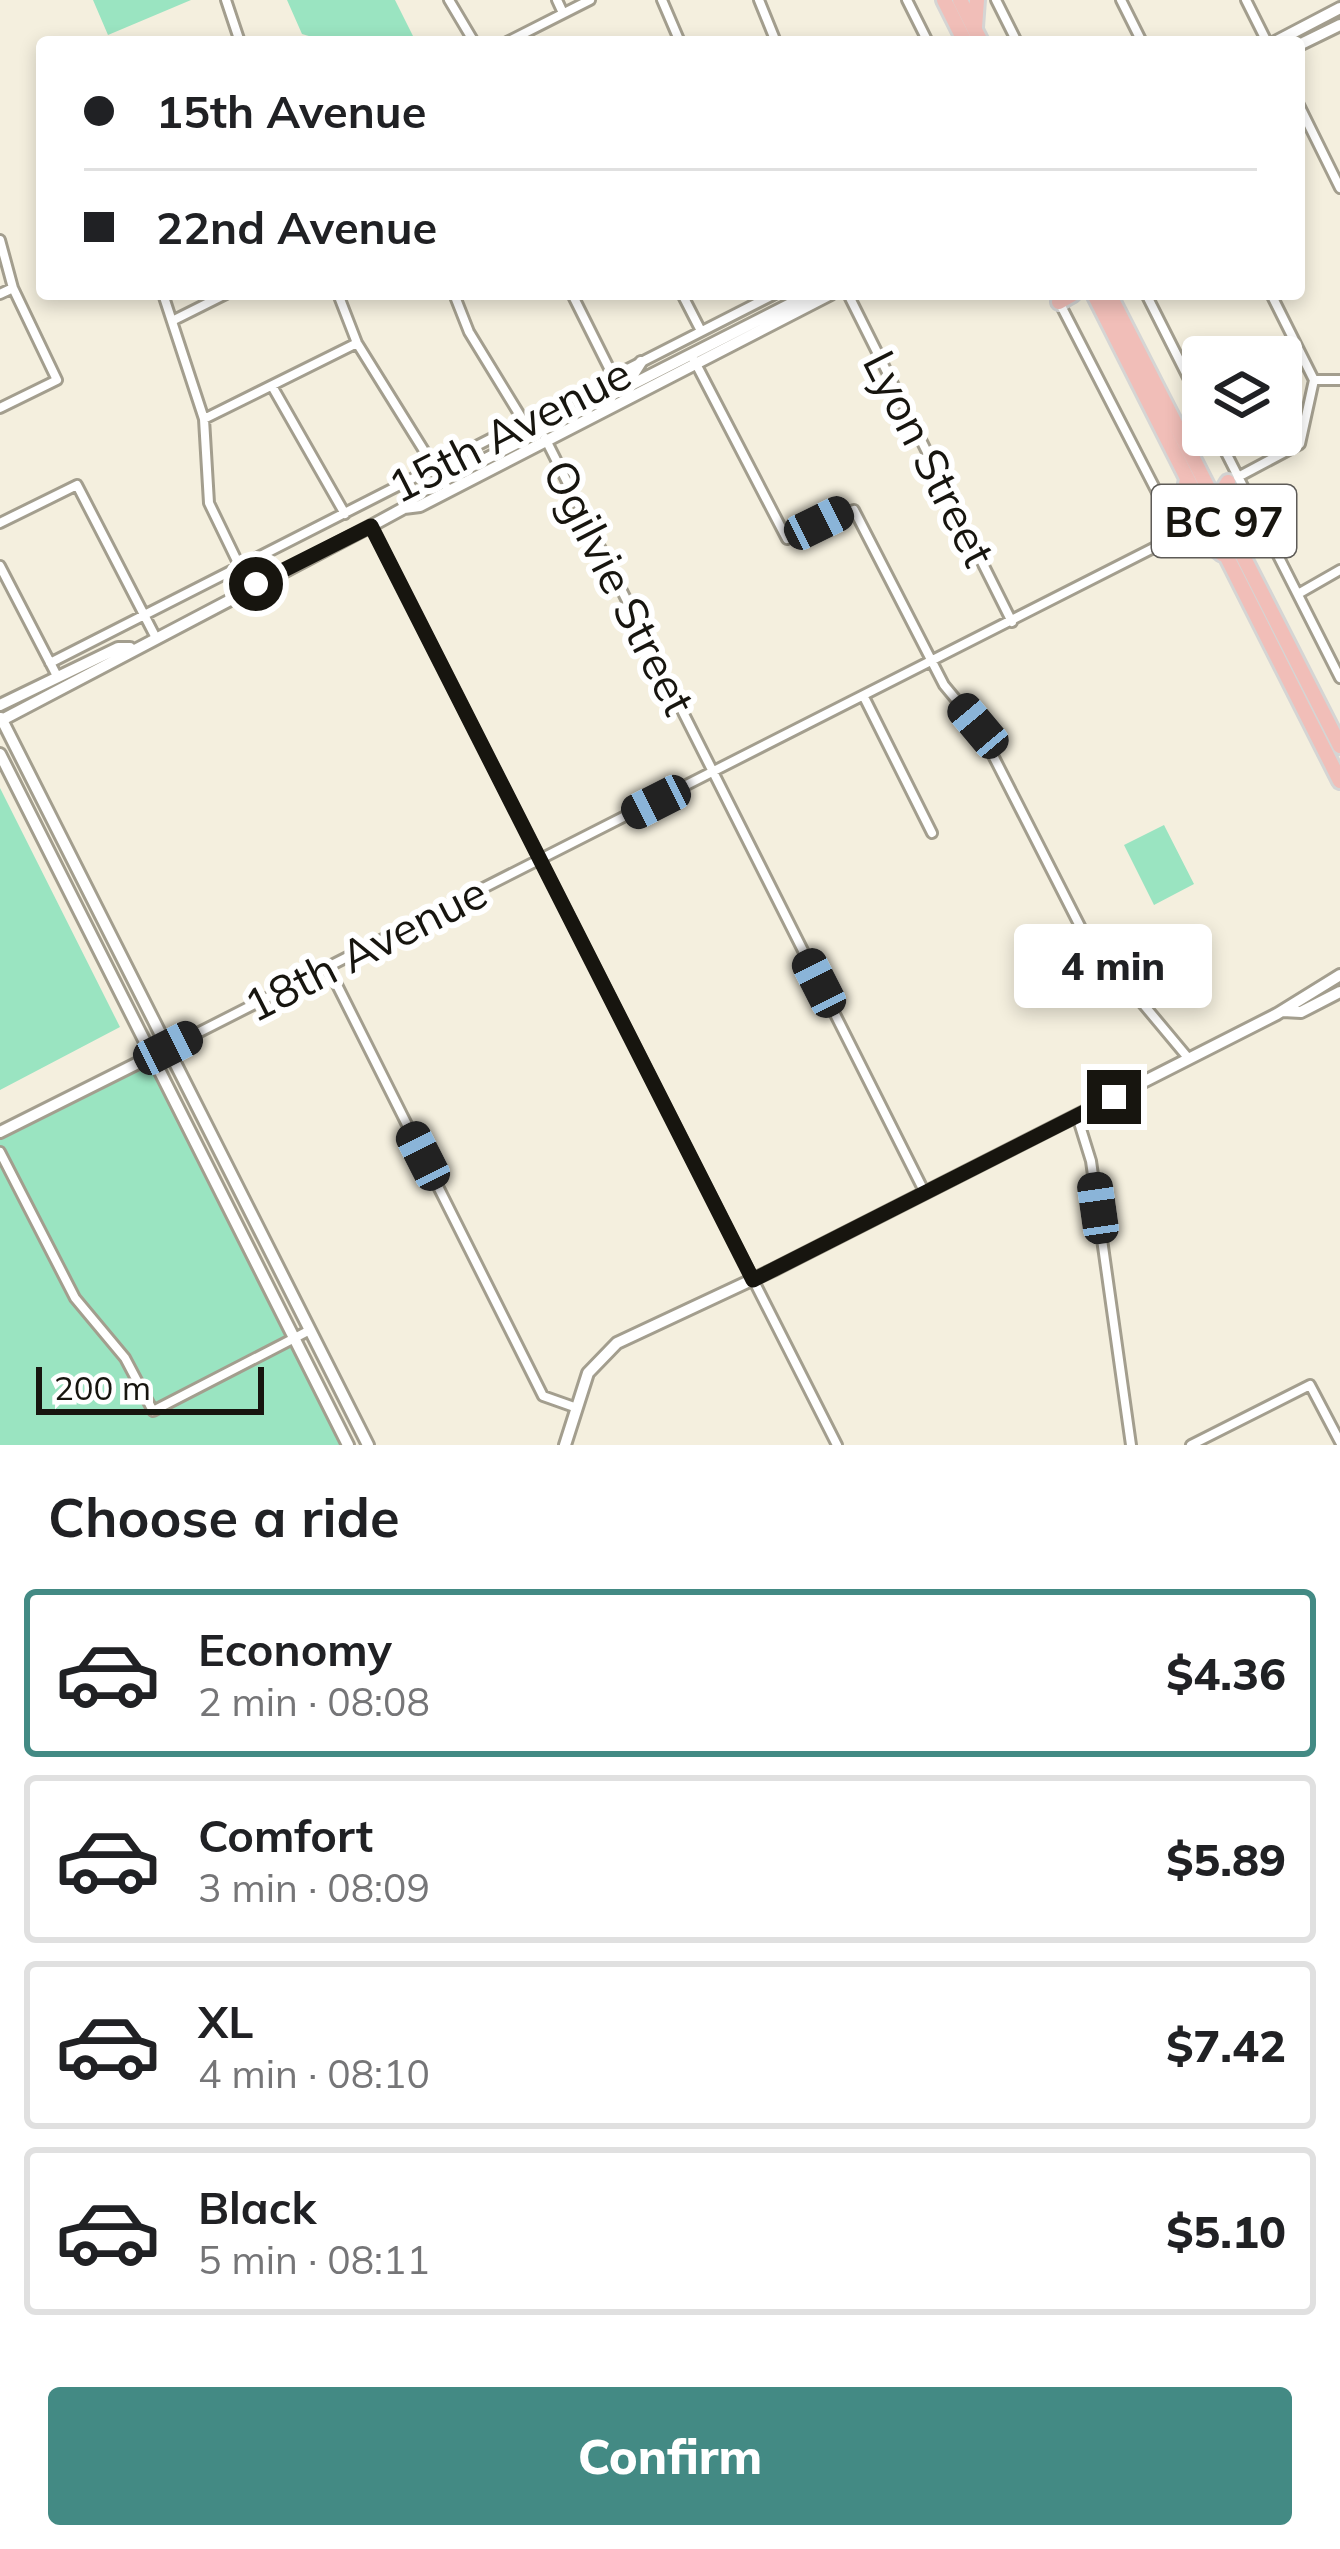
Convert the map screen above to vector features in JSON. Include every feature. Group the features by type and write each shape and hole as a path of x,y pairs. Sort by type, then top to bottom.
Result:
{"highway":[{"path":"944,0 972,36"},
{"path":"959,0 973,36"},
{"path":"974,36 977,0"},
{"name":"BC 97","path":"1101,300 1340,781"},
{"name":"BC 97","path":"1101,300 1203,480 1340,746"},
{"path":"1179,535 1188,502 1184,472"},
{"path":"1203,480 1233,479"},
{"path":"1215,503 1233,479"},
{"path":"1179,535 1209,522 1228,530"},
{"path":"1179,535 1203,539 1228,560"}],"main road":[{"path":"1283,36 1340,8"},
{"path":"1305,42 1340,25"},
{"name":"15th Avenue","path":"0,705 118,648 130,648 155,636 371,526 404,508 413,496 446,486 801,300"},
{"name":"15th Avenue","path":"544,436 625,388 694,360"},
{"path":"625,388 641,362"},
{"name":"15th Avenue","path":"1,719 124,657 130,648"},
{"path":"1,719 368,1445"},
{"path":"0,754 348,1445"},
{"path":"565,1445 588,1373 617,1343 1078,1116 1283,1011 1295,998 1340,975"},
{"path":"1283,1011 1301,1012 1340,992"},
{"name":"18th Avenue","path":"0,1132 168,1048"}],"street":[{"path":"226,0 238,36"},
{"path":"449,0 470,36"},
{"path":"557,0 563,14"},
{"path":"519,36 590,0"},
{"path":"662,0 677,36"},
{"path":"758,0 773,36"},
{"path":"907,0 925,36"},
{"path":"995,0 1014,36"},
{"path":"1121,0 1139,36"},
{"path":"1246,0 1267,36"},
{"path":"1305,117 1340,188"},
{"path":"0,240 13,287 56,380 0,408"},
{"path":"0,294 13,287"},
{"path":"166,300 176,319 204,419 209,503 240,567"},
{"path":"176,319 214,300"},
{"path":"340,300 357,344 446,486"},
{"path":"457,300 470,332 524,422"},
{"path":"575,300 613,376"},
{"path":"685,300 701,332"},
{"name":"15th Avenue","path":"50,663 763,300"},
{"name":"Lyon Street","path":"851,300 1012,622"},
{"path":"1067,300 1179,535"},
{"path":"1148,300 1182,366"},
{"path":"1233,479 1300,444 1314,380 1274,300"},
{"path":"204,419 357,344"},
{"path":"694,360 785,537 854,510 944,685 978,726 1083,932 1189,1059"},
{"path":"1314,380 1340,380"},
{"path":"272,386 345,514"},
{"name":"Ogilvie Street","path":"544,436 925,1193"},
{"path":"1225,456 1340,678"},
{"path":"0,524 77,484 155,636"},
{"path":"371,526 837,1445"},
{"name":"18th Avenue","path":"168,1048 1179,535"},
{"path":"0,566 57,676"},
{"path":"1298,594 1340,570"},
{"path":"865,697 932,833"},
{"path":"328,967 543,1396 577,1408"},
{"path":"1078,1116 1091,1161 1131,1445"},
{"path":"0,1152 74,1298 125,1358 153,1411 310,1330"},
{"path":"1191,1445 1310,1385 1340,1442"}],"green space":[{"path":"93,0 191,0 108,35"},
{"path":"287,0 395,0 413,36 309,36 302,34"},
{"path":"0,788 120,1027 0,1090"},
{"path":"1164,825 1194,884 1154,905 1124,845"},
{"path":"152,1057 349,1445 0,1445 0,1134"}],"route":[{"path":"256,584 371,526 753,1280 1114,1097"}]}
